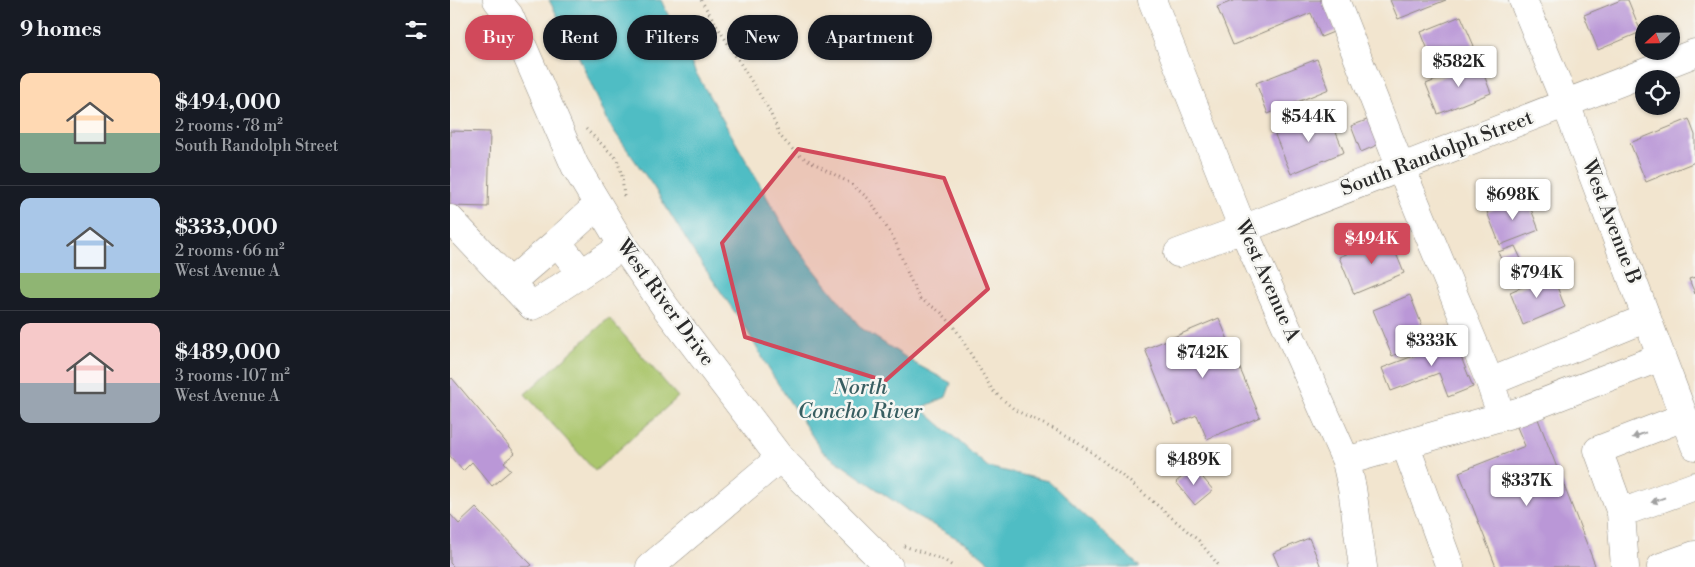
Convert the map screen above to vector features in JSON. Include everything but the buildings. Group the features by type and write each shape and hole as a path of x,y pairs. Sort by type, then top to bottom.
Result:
{"street":[{"name":"West River Drive","path":"498,0 509,15 575,166 611,204 623,246 666,308 780,458 894,556"},
{"name":"West Avenue A","path":"1152,0 1243,229 1346,461 1352,488 1363,567"},
{"path":"1335,0 1401,168 1490,382 1502,417"},
{"name":"West Avenue B","path":"1523,0 1566,104 1695,446"},
{"name":"South Randolph Street","path":"1178,253 1695,54"},
{"path":"510,283 557,242 611,204"},
{"path":"450,219 532,306 623,246"},
{"path":"557,242 581,272"},
{"path":"1490,382 1647,318"},
{"path":"1346,461 1521,412 1661,357"},
{"path":"1625,567 1622,513 1598,450 1684,417"},
{"path":"1406,444 1450,567"},
{"path":"664,563 780,458"},
{"path":"1622,513 1695,486"},
{"path":"1660,567 1695,555"}],"path":[{"path":"701,0 768,108 781,137 797,154 850,184 870,200 895,241 920,299 941,312 955,328 993,391 1015,410 1074,439 1129,481 1199,542 1220,567"},
{"path":"586,128 617,159 622,176 611,204"},
{"path":"894,556 944,560 954,567"}],"highlighted area":[{"path":"798,149 944,178 988,289 885,381 745,337 722,243"}],"green space":[{"path":"609,318 678,397 595,471 525,394"}],"water":[{"name":"North Concho River","path":"549,0 661,0 668,15 627,15 627,60 690,60 793,243 861,328 916,364 951,383 946,397 921,408 988,467 1048,481 1140,567 995,567 969,545 908,511 822,451 771,373 745,327 695,254 653,186 609,124 580,60 617,60 617,15 557,15"}]}
